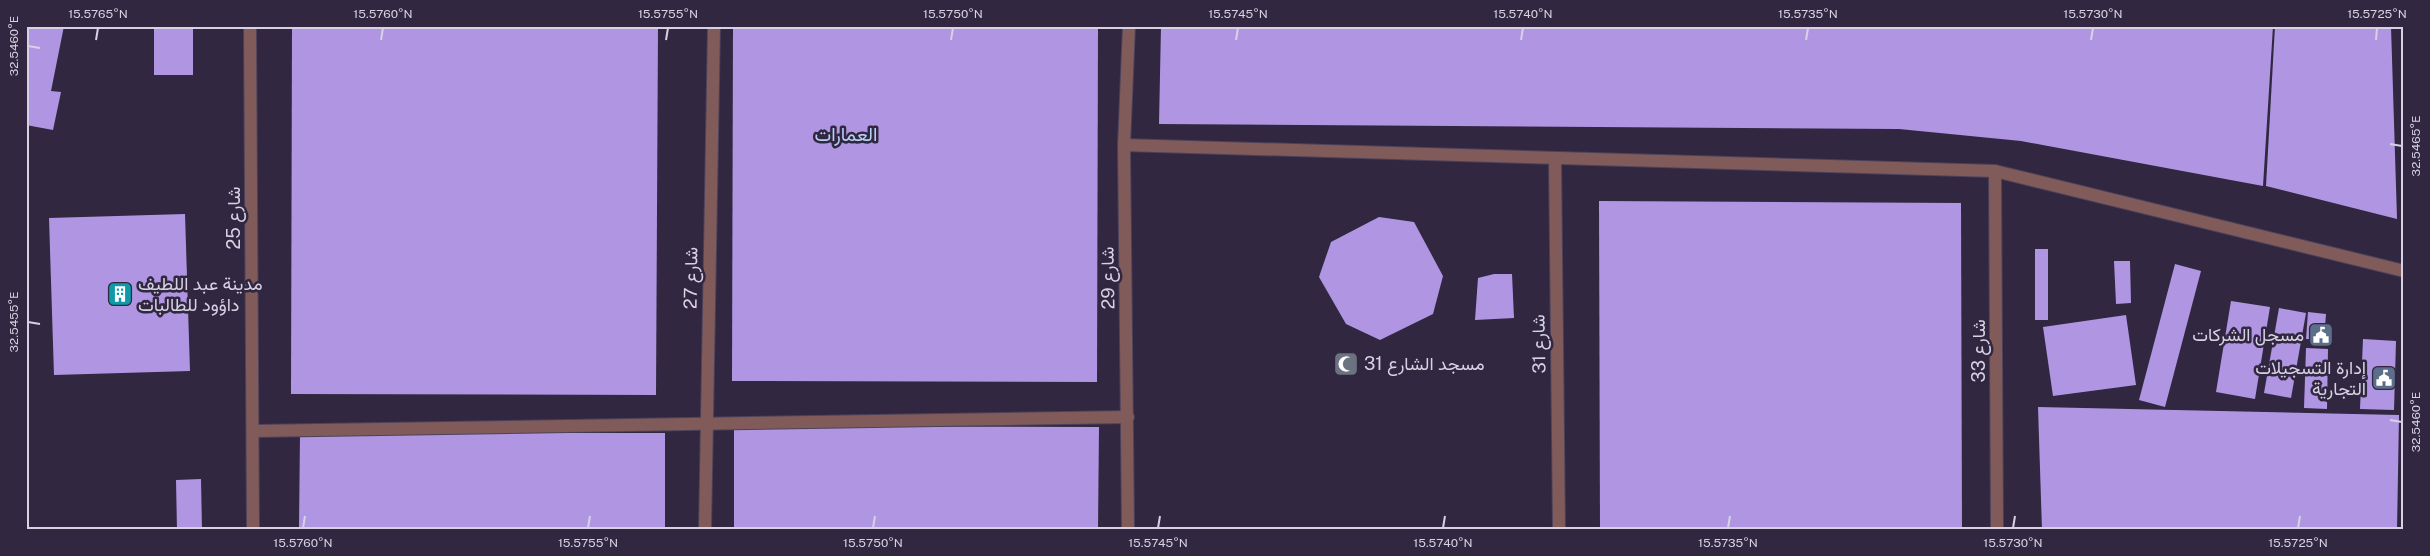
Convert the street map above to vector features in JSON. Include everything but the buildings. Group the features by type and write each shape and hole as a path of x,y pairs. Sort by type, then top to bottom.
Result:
{"street":[{"name":"شارع 25","path":"250,26 253,530"},
{"name":"شارع 27","path":"705,530 714,26"},
{"name":"شارع 29","path":"1128,530 1124,145 1129,26"},
{"path":"1124,145 1995,171 2404,271"},
{"name":"شارع 31","path":"1555,158 1558,530"},
{"name":"شارع 33","path":"1995,171 1997,530"},
{"path":"253,431 1128,416"}],"place":[{"name":"مدينة عبد اللطيف داؤود للطالبات","path":"120,294"},
{"name":"مسجل الشركات","path":"2321,335"},
{"name":"مسجد الشارع 31","path":"1346,364"},
{"name":"إدارة التسجيلات التجارية","path":"2384,378"}],"district":[{"name":"العمارات","path":"846,134"}]}
